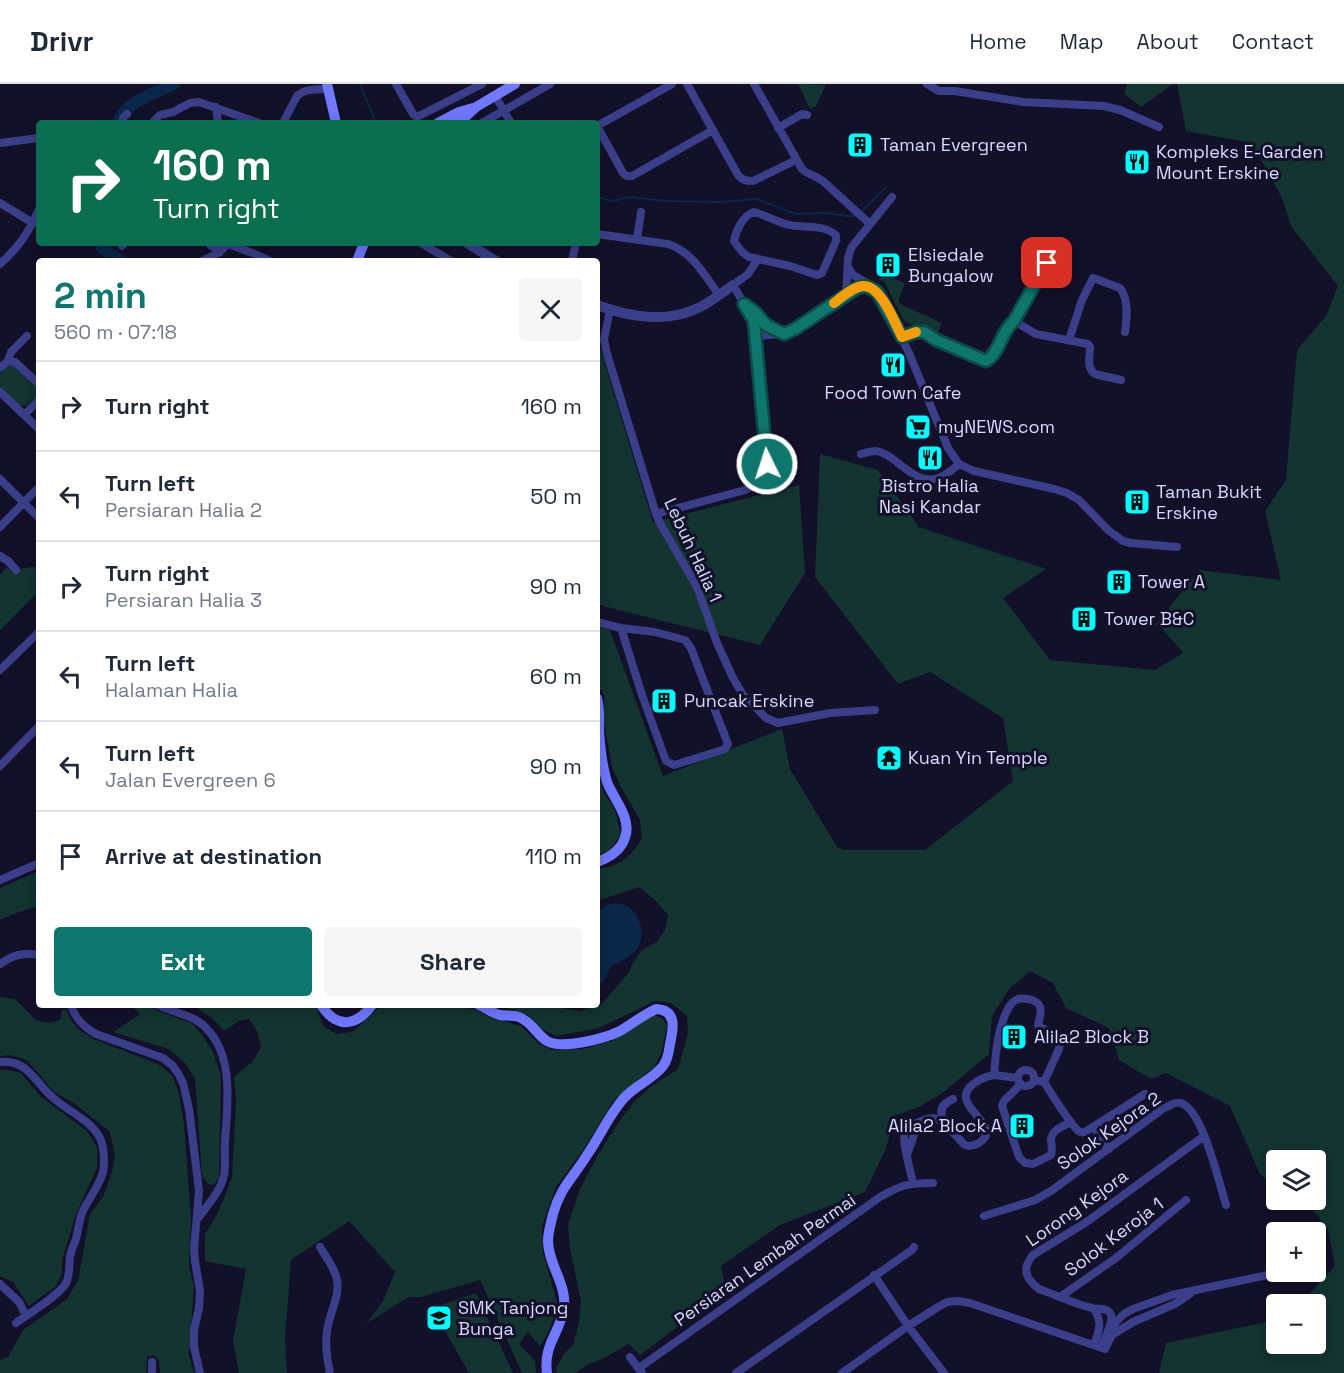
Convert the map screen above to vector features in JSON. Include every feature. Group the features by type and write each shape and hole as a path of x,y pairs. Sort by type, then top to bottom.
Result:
{"main road":[{"path":"461,120 476,107 514,84"},
{"path":"327,87 335,120"},
{"path":"444,120 476,107"},
{"path":"600,709 600,735 605,774 627,829 623,843 617,851 600,861"},
{"path":"323,1008 341,1022 356,1021 370,1008"},
{"path":"485,1008 497,1014 518,1016 545,1040 556,1044 604,1038 656,1010 668,1013 674,1022 664,1065 653,1076 633,1089 612,1112 586,1157 561,1190 553,1213 548,1242 562,1287 564,1307 547,1353 548,1373"}],"street":[{"path":"396,84 417,117 482,84"},
{"path":"488,120 550,84"},
{"path":"600,124 672,84"},
{"path":"687,84 738,175 746,181 753,181 796,160"},
{"path":"754,84 805,172 821,179 870,224"},
{"path":"927,84 939,91 1023,102 1104,106 1120,110 1159,127"},
{"path":"285,120 300,93 327,87"},
{"path":"495,96 509,120"},
{"path":"155,120 160,115 173,112 190,103 199,102 251,120"},
{"path":"216,107 218,120"},
{"path":"123,120 127,114"},
{"path":"778,128 804,114 807,115"},
{"path":"600,131 623,173 632,176 713,130"},
{"path":"0,143 36,138"},
{"path":"846,294 851,248 892,197"},
{"path":"0,203 33,223"},
{"path":"637,239 641,213"},
{"path":"749,213 765,215 788,225 823,229 836,236 837,241 826,266 817,275 758,259 742,252 734,241 740,225 749,213"},
{"path":"0,264 23,240 36,216"},
{"path":"600,234 668,244 683,250 693,259 719,296"},
{"path":"212,246 220,252"},
{"path":"208,258 220,252 225,246"},
{"path":"235,246 264,258"},
{"path":"426,246 446,258"},
{"path":"471,246 489,258"},
{"path":"600,306 643,316 668,316 692,311 719,296 748,274 758,259"},
{"path":"902,337 924,332 936,340 983,361 988,361 1047,263"},
{"path":"848,267 854,275 870,285 883,300 914,363 948,448 960,464 974,471 1067,493 1079,500 1108,530 1123,541 1176,547"},
{"path":"1069,340 1082,300 1093,278 1123,291 1126,302 1125,332"},
{"path":"657,514 744,490 761,481 766,474 767,461 754,321 733,285"},
{"path":"756,336 784,334 795,329 846,294 862,286 876,291"},
{"path":"744,304 766,325 784,334"},
{"name":"Lebuh Halia 1","path":"610,310 604,339 607,354 657,514 697,587 717,643 733,678 744,695 766,718 778,723 830,713 875,710"},
{"path":"1014,321 1036,334 1089,345 1089,365 1092,372 1121,380"},
{"path":"0,368 8,361 11,352 27,336"},
{"path":"8,361 15,362 36,381"},
{"path":"0,392 36,426"},
{"path":"24,415 36,403"},
{"path":"861,454 879,452 925,479 937,479 960,464"},
{"path":"0,478 36,515"},
{"path":"0,527 36,491"},
{"path":"0,556 16,570"},
{"path":"600,623 655,632 685,640 692,648 728,744 725,749 674,765 666,761 621,628"},
{"path":"0,670 36,635"},
{"path":"0,766 36,729"},
{"path":"0,880 36,864"},
{"path":"0,964 18,954 36,955"},
{"path":"994,1075 999,1030 1007,1010 1012,1002 1026,999 1040,1005 1038,1025 1055,1034 1060,1041 1059,1049 1044,1082"},
{"path":"72,1008 76,1018 88,1029 163,1058 178,1072 187,1095 199,1191 194,1249 200,1291 194,1330 194,1347 200,1373"},
{"path":"164,1008 195,1019 207,1029 215,1040 226,1068 228,1091 224,1176 197,1220"},
{"path":"0,1062 22,1066 52,1097 86,1122 99,1137 104,1156 103,1171 82,1213 76,1240 71,1250 65,1284 16,1323"},
{"path":"913,1183 903,1136 906,1129 924,1120 936,1118 941,1120 966,1145 975,1146 978,1144 985,1138 987,1128 969,1101 964,1098 953,1099 946,1102 941,1110 942,1117 944,1123 965,1145 973,1146 980,1142 985,1137 984,1124 967,1103 965,1098 966,1092 975,1082 983,1078 994,1075 1019,1081 1029,1086 1034,1080 1033,1074 1026,1070 1022,1071 1019,1081 1002,1106 1019,1156 1025,1163 1033,1164 1051,1155 1053,1132 1071,1122"},
{"path":"1034,1080 1044,1082 1071,1122 1079,1131 1085,1132 1145,1094"},
{"name":"Solok Kejora 2","path":"984,1216 1035,1200 1051,1191 1175,1102 1190,1108 1196,1118 1226,1205"},
{"path":"1097,1133 1109,1149"},
{"name":"Lorong Kejora","path":"1097,1347 1110,1325 1110,1313 1104,1309 1094,1309 1039,1289 1028,1277 1026,1269 1028,1261 1033,1255 1088,1221 1204,1136"},
{"name":"Persiaran Lembah Permai","path":"641,1371 880,1197 902,1185 933,1183"},
{"name":"Solok Keroja 1","path":"1060,1297 1116,1258 1186,1200"},
{"path":"320,1247 332,1266 337,1280 336,1295 327,1330 326,1345 330,1373"},
{"path":"736,1373 914,1247"},
{"path":"874,1275 908,1326 944,1373"},
{"path":"844,1372 908,1326 947,1302 958,1300 970,1303 1105,1349 1112,1335 1193,1292 1266,1276"},
{"path":"0,1284 19,1302 26,1316"},
{"path":"1094,1309 1100,1323 1097,1347"},
{"path":"630,1357 641,1371"},
{"path":"152,1362 152,1373"}],"green space":[{"path":"798,84 826,85 816,106 810,109"},
{"path":"1127,84 1173,84 1141,107 1124,94"},
{"path":"1177,84 1344,84 1344,1373 1159,1373 1166,1343 1266,1322 1266,1354 1326,1354 1326,1294 1309,1294 1320,1282 1326,1282 1326,1276 1335,1266 1326,1222 1322,1222 1313,1210 1326,1210 1326,1150 1266,1150 1266,1179 1260,1174 1230,1106 1166,1073 1151,1079 1119,1060 1109,1028 1066,1008 1053,983 1030,971 1010,988 992,1016 989,1054 945,1091 921,1106 894,1116 886,1149 865,1192 780,1225 721,1266 726,1290 640,1355 629,1344 575,1373 557,1373 556,1368 564,1354 573,1345 579,1322 581,1302 570,1248 568,1225 580,1189 598,1155 633,1103 650,1087 678,1069 688,1033 687,1016 671,1003 655,1001 599,1028 556,1036 542,1029 528,1015 506,1008 560,1008 580,1011 600,1008 629,972 642,950 657,942 665,930 668,915 639,887 600,900 600,868 624,860 642,838 640,820 612,767 604,724 604,695 600,689 600,628 610,630 663,776 782,729 790,769 837,847 844,850 925,850 1013,781 1003,718 930,672 898,684 815,577 820,454 878,470 919,527 1046,569 1003,598 1050,660 1155,670 1183,653 1160,626 1155,625 1200,570 1281,580 1265,511 1286,480 1297,350 1326,316 1338,286 1291,226 1282,198 1252,143 1186,131"},
{"path":"880,275 905,283 899,299 900,304 942,323 938,333 925,325 913,325 904,321 884,281 879,280"},
{"path":"600,348 653,522 799,485 805,573 760,645 600,604"},
{"path":"12,365 36,386 36,397 25,406 19,405 0,389 0,374"},
{"path":"36,566 36,595 0,630 0,575 7,567 14,574 20,569"},
{"path":"600,778 603,791 615,810 621,835 608,850 601,854"},
{"path":"36,872 36,907 0,920 0,888"},
{"path":"0,997 15,999 36,1020 50,1023 60,1020 62,1010 67,1010 70,1019 78,1029 93,1039 148,1060 161,1066 172,1075 179,1093 184,1124 191,1218 189,1266 194,1286 189,1354 194,1373 160,1373 159,1361 154,1355 147,1357 146,1373 0,1373 0,1360 8,1357 23,1330 67,1299 78,1281 90,1214 103,1197 115,1156 110,1132 74,1103 54,1092 27,1060 10,1055 0,1056"},
{"path":"134,1008 153,1008 193,1024 213,1052 221,1076 219,1177 214,1185 208,1184 202,1175 195,1079 186,1064 169,1049 113,1032 140,1014"},
{"path":"200,1008 316,1008 324,1027 337,1034 353,1032 379,1008 466,1008 521,1026 539,1044 552,1050 583,1049 611,1041 655,1015 663,1019 667,1026 661,1054 654,1067 614,1100 583,1150 556,1187 542,1226 543,1253 558,1306 548,1333 540,1346 528,1332 519,1344 535,1361 536,1373 522,1373 480,1280 421,1297 408,1297 366,1324 383,1301 395,1272 349,1221 291,1260 285,1338 287,1373 239,1373 233,1341 246,1269 205,1261 205,1234 223,1201 232,1177 236,1102 234,1077 253,1061 261,1047 257,1031 249,1019 239,1021 224,1031 211,1017 199,1010"},
{"path":"0,1070 21,1073 41,1097 87,1131 97,1147 97,1168 76,1214 62,1260 62,1273 56,1286 29,1306 13,1282 0,1276"},
{"path":"476,1293 513,1373 469,1373 432,1308"}],"water":[{"path":"616,903 631,908 641,925 642,932 636,950 625,959 612,965 600,986 600,910"}],"waterway":[{"path":"118,120 134,104 174,84"},
{"path":"360,84 375,120"},
{"path":"862,211 886,187"},
{"path":"600,198 611,201 628,197 666,201 722,202 756,199 796,214 827,213 854,216"},
{"path":"101,246 117,258"}],"slow traffic":[{"path":"834,303 857,288 866,286 876,291 883,300 902,337 916,332"}],"place":[{"name":"Taman Evergreen","path":"860,145"},
{"name":"Kompleks E-Garden Mount Erskine","path":"1137,162"},
{"name":"Elsiedale Bungalow","path":"888,265"},
{"name":"Food Town Cafe","path":"893,365"},
{"name":"myNEWS.com","path":"918,427"},
{"name":"Bistro Halia Nasi Kandar","path":"930,458"},
{"name":"Taman Bukit Erskine","path":"1137,502"},
{"name":"Tower A","path":"1119,582"},
{"name":"Tower B&C","path":"1084,619"},
{"name":"Puncak Erskine","path":"664,701"},
{"name":"Kuan Yin Temple","path":"889,758"},
{"name":"Alila2 Block B","path":"1014,1037"},
{"name":"Alila2 Block A","path":"1022,1126"},
{"name":"SMK Tanjong Bunga","path":"439,1318"}],"route":[{"path":"767,464 754,321 744,304 756,313 763,323 784,334 853,290 866,286 876,291 883,300 902,337 920,331 924,332 936,340 983,361 988,361 1047,263"}]}
